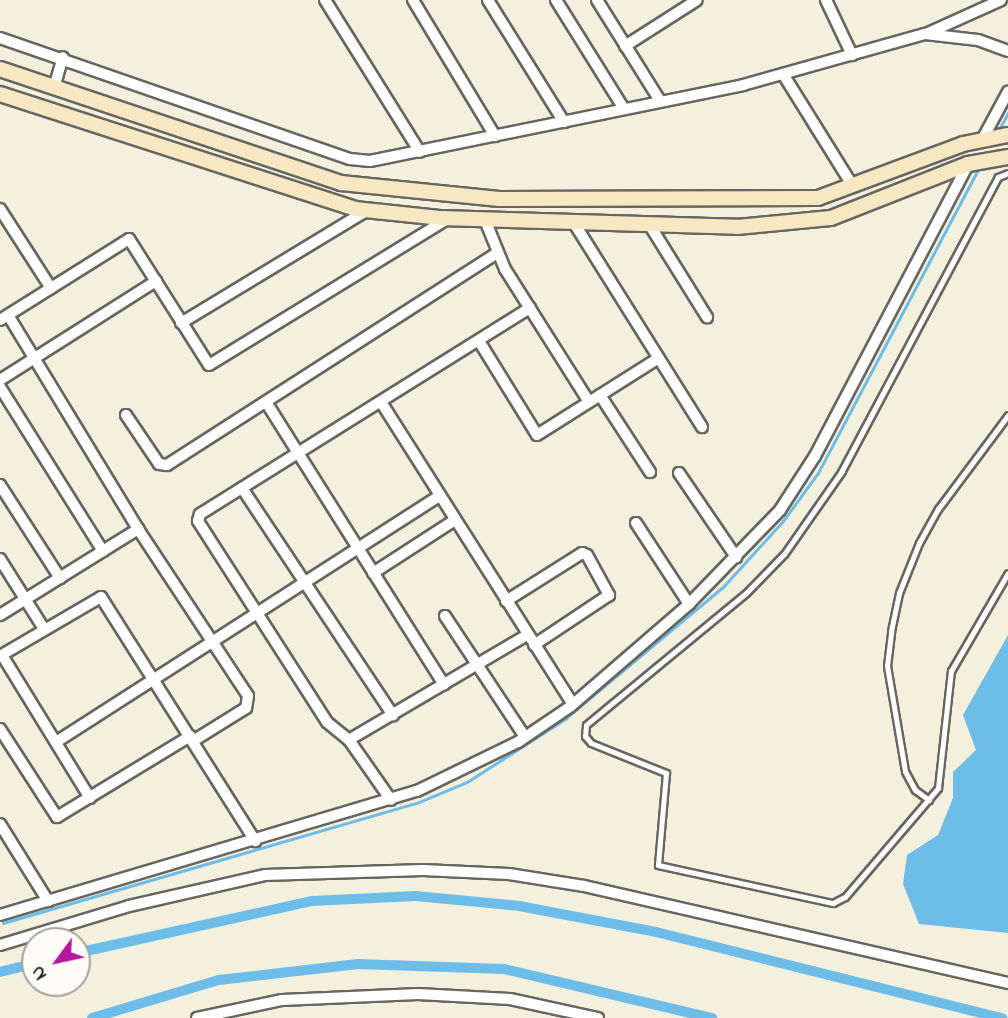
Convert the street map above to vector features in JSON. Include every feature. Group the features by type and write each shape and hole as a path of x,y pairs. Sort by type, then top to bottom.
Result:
{"street":[{"path":"325,0 420,152"},
{"path":"413,0 495,136"},
{"path":"488,0 564,122"},
{"path":"556,0 624,109"},
{"path":"597,0 660,101"},
{"path":"625,46 697,0"},
{"path":"827,0 852,55"},
{"path":"0,38 63,57 350,159 370,161 783,74 925,34 1001,0"},
{"path":"925,34 978,40 1008,51"},
{"path":"54,88 63,57"},
{"path":"0,69 341,183 499,199 818,198 982,140 1008,135"},
{"path":"783,74 852,185"},
{"path":"982,140 1008,92"},
{"path":"0,94 264,182 368,210 448,218 737,227 831,218 968,164 1008,157"},
{"path":"65,116 74,95"},
{"path":"1,914 391,800 463,772 525,737 573,704 689,604 780,510 815,456 968,164"},
{"path":"0,209 51,288"},
{"path":"181,323 368,210"},
{"path":"0,729 55,816 249,705 248,696 4,318 129,239 209,365 448,218"},
{"path":"485,220 496,254 589,402"},
{"path":"574,223 702,427"},
{"path":"649,224 708,317"},
{"path":"126,415 163,466 496,254"},
{"path":"0,380 156,281"},
{"path":"391,800 349,740 327,722 198,521 200,514 530,307"},
{"path":"479,341 537,435 659,358"},
{"path":"0,387 103,551"},
{"path":"600,395 650,472"},
{"path":"266,402 444,685"},
{"path":"381,402 573,704"},
{"path":"679,473 736,557"},
{"path":"0,485 60,578"},
{"path":"242,488 393,715"},
{"path":"56,743 439,496"},
{"path":"373,573 455,520"},
{"path":"636,523 689,604"},
{"path":"0,615 138,529"},
{"path":"506,601 582,553 587,555 609,596 534,645"},
{"path":"0,559 44,629"},
{"path":"90,798 1,656 101,597 255,841"},
{"path":"445,616 525,737"},
{"path":"349,740 527,635"},
{"path":"0,824 48,901"},
{"path":"0,945 143,902 265,875 423,870 509,874 584,886 1008,982"},
{"path":"197,1018 282,1000 418,994 510,999 598,1018"}],"lane":[{"path":"1008,173 998,177 842,471 783,554 746,593 592,720 585,731 592,743 666,773 660,867 832,903 845,897 938,788 951,671 1008,573"},
{"path":"929,800 915,790 905,771 887,666 891,631 899,593 919,543 938,509 1008,415"}],"water":[{"path":"1008,635 1008,933 919,924 903,884 907,855 938,835 953,798 953,772 976,750 963,715"}],"waterway":[{"path":"997,133 1008,113"},
{"path":"3,923 417,803 467,782 565,719 723,587 783,521 818,473 979,168"},
{"path":"91,950 312,901 416,896 519,906 656,932 1002,1018"},
{"path":"92,1018 219,980 358,964 504,969 712,1018"},
{"path":"0,972 21,967"}]}
